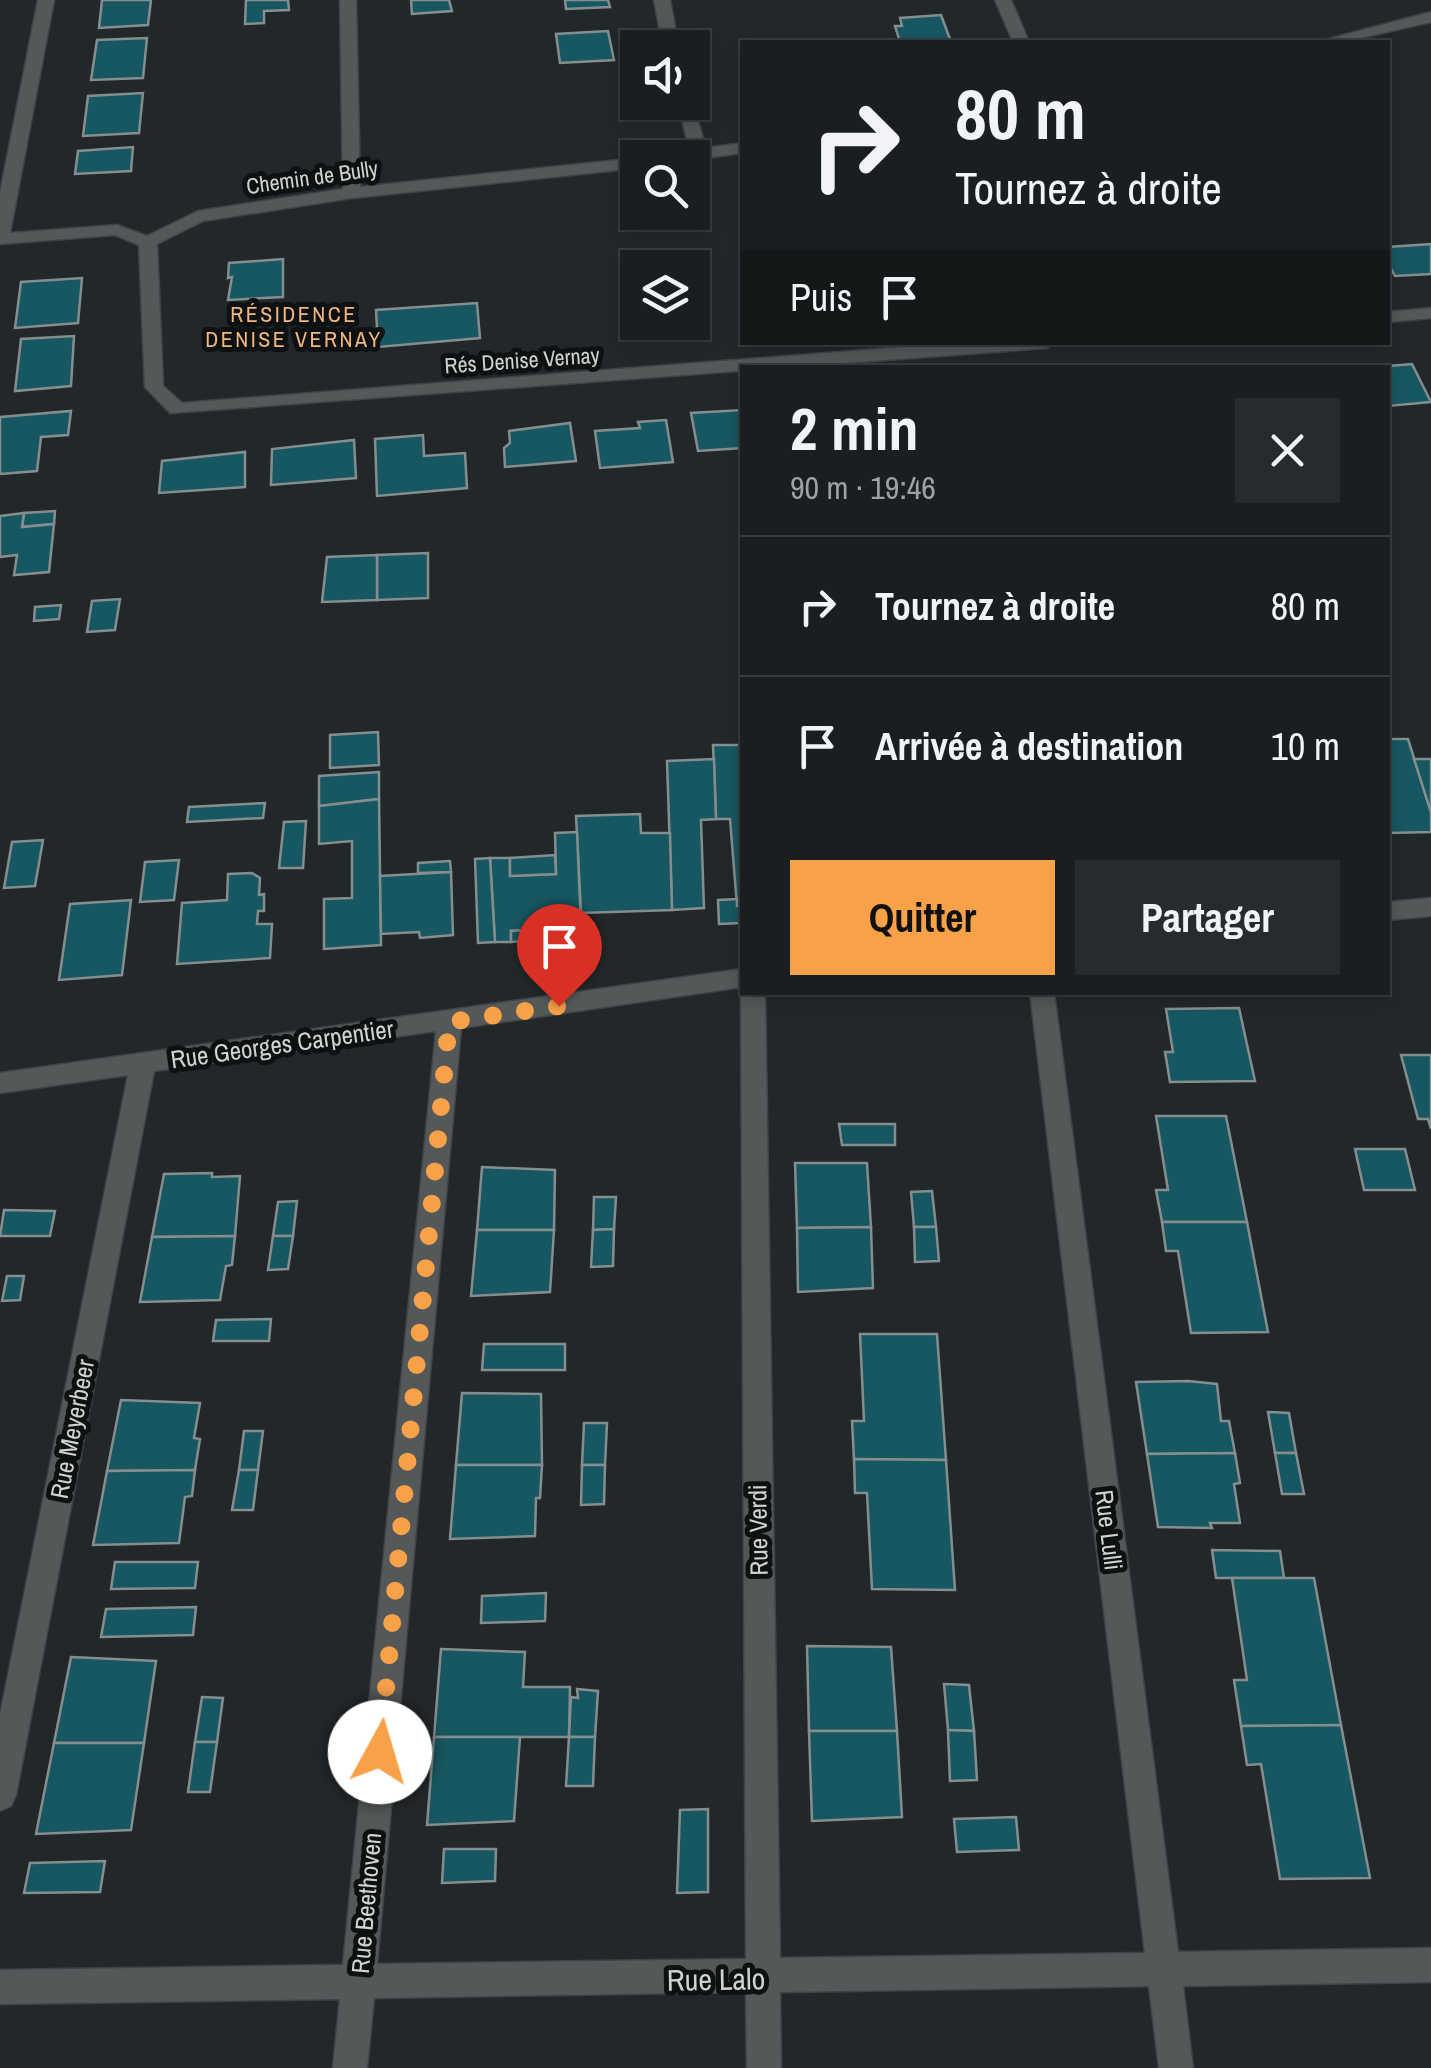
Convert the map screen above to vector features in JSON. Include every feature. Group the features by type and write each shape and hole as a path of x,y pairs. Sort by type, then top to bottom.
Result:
{"street":[{"path":"46,0 0,238 117,230 148,242"},
{"path":"348,0 352,192"},
{"path":"662,0 668,30"},
{"path":"1002,0 1020,40"},
{"path":"1333,40 1431,17"},
{"path":"710,152 740,148"},
{"name":"Chemin de Bully","path":"148,242 198,216 352,192 620,165"},
{"name":"Rés Denise Vernay","path":"148,242 154,387 177,408 740,365"},
{"path":"1390,317 1431,313"},
{"name":"Rés Denise Vernay","path":"744,365 1007,345"},
{"path":"1390,910 1431,907"},
{"name":"Rue Georges Carpentier","path":"0,1083 740,978"},
{"name":"Rue Verdi","path":"753,995 764,2068"},
{"name":"Rue Lulli","path":"1042,995 1176,2068"},
{"name":"Rue Beethoven","path":"350,2068 449,1022"},
{"name":"Rue Meyerbeer","path":"0,1795 143,1063"},
{"name":"Rue Lalo","path":"0,1987 1431,1966"}],"building":[{"path":"102,0 151,0 148,25 99,28"},
{"path":"246,0 288,0 289,10 264,11 264,23 245,24"},
{"path":"411,0 449,0 452,11 412,14"},
{"path":"565,0 608,0 610,7 566,9"},
{"path":"941,15 950,39 899,40 895,26 902,26 900,18"},
{"path":"608,31 614,60 560,63 556,34"},
{"path":"147,38 143,78 91,80 97,40"},
{"path":"143,93 139,133 83,136 88,96"},
{"path":"133,147 131,171 75,174 78,151"},
{"path":"1431,244 1431,274 1395,276 1390,267 1390,247"},
{"path":"283,259 283,297 228,300 232,277 228,278 229,263"},
{"path":"82,278 78,323 15,328 21,282"},
{"path":"477,303 480,338 378,347 376,310"},
{"path":"74,336 71,386 15,391 21,339"},
{"path":"1412,364 1431,402 1390,406 1390,366"},
{"path":"740,410 740,448 698,451 691,413"},
{"path":"71,411 68,435 41,437 37,471 0,474 0,417"},
{"path":"666,420 673,462 600,468 595,431 640,428 638,422"},
{"path":"570,423 576,461 505,467 504,448 510,443 509,431"},
{"path":"423,435 424,456 465,453 467,488 377,496 375,439"},
{"path":"354,440 356,478 271,485 272,449"},
{"path":"245,452 245,487 159,493 162,461"},
{"path":"55,511 54,524 22,527 24,513"},
{"path":"24,513 22,527 54,524 49,572 14,575 17,555 0,557 0,516"},
{"path":"428,553 428,598 377,600 377,555"},
{"path":"377,555 377,600 322,602 327,557"},
{"path":"120,599 115,630 87,632 92,601"},
{"path":"61,605 59,619 34,621 35,607"},
{"path":"378,732 379,765 330,768 330,735"},
{"path":"1390,739 1408,739 1431,812 1431,832 1390,833"},
{"path":"713,745 740,745 740,905 737,906 730,819 716,819"},
{"path":"714,759 716,819 701,820 704,908 672,910 667,761"},
{"path":"1414,759 1431,759 1431,812"},
{"path":"379,772 379,799 319,806 319,776"},
{"path":"379,799 381,945 324,949 324,899 352,898 352,841 319,844 319,806"},
{"path":"265,803 263,818 187,822 189,807"},
{"path":"640,814 641,833 670,833 672,910 581,913 576,816"},
{"path":"306,821 303,868 279,868 284,822"},
{"path":"577,832 581,926 511,931 511,942 495,942 490,858 510,858 510,876 556,874 555,833"},
{"path":"43,840 35,886 4,888 12,842"},
{"path":"555,855 556,874 510,876 510,858"},
{"path":"490,858 495,942 478,943 475,859"},
{"path":"179,860 174,900 140,902 145,862"},
{"path":"450,861 451,872 418,873 418,863"},
{"path":"451,872 453,935 420,938 419,932 381,934 380,876"},
{"path":"252,873 260,878 259,895 264,894 264,911 258,911 257,924 272,924 270,958 177,964 182,903 227,900 228,874"},
{"path":"737,899 740,923 719,924 718,900"},
{"path":"131,900 122,975 59,980 70,904"},
{"path":"581,926 582,938 511,942 511,931"},
{"path":"1239,1008 1255,1081 1170,1082 1165,1052 1173,1052 1166,1009"},
{"path":"1401,1055 1431,1055 1431,1129 1428,1119 1418,1119"},
{"path":"1156,1116 1226,1116 1247,1222 1162,1222 1156,1190 1168,1190"},
{"path":"839,1124 895,1124 895,1145 842,1145"},
{"path":"1355,1149 1405,1149 1415,1190 1364,1190"},
{"path":"795,1163 867,1163 871,1227 797,1228"},
{"path":"482,1167 555,1170 554,1230 477,1230"},
{"path":"212,1173 212,1177 240,1176 235,1236 152,1237 164,1174"},
{"path":"932,1191 936,1227 914,1227 911,1192"},
{"path":"594,1197 616,1197 614,1229 593,1230"},
{"path":"297,1201 293,1236 273,1236 278,1202"},
{"path":"4,1210 55,1211 50,1236 0,1236"},
{"path":"1162,1222 1247,1222 1268,1332 1191,1333 1178,1251 1166,1251"},
{"path":"871,1227 873,1288 798,1292 797,1228"},
{"path":"914,1227 936,1227 939,1261 915,1262"},
{"path":"614,1229 613,1266 591,1267 593,1230"},
{"path":"477,1230 554,1230 550,1292 471,1296"},
{"path":"235,1236 232,1265 226,1266 220,1300 140,1302 152,1237"},
{"path":"273,1236 293,1236 288,1269 268,1270"},
{"path":"7,1276 24,1276 20,1300 2,1301"},
{"path":"271,1319 269,1341 213,1341 216,1320"},
{"path":"860,1334 937,1334 946,1460 854,1459 852,1421 864,1421"},
{"path":"484,1344 565,1344 565,1370 482,1370"},
{"path":"1136,1382 1217,1384 1221,1421 1229,1421 1235,1453 1147,1454"},
{"path":"462,1393 541,1394 542,1465 456,1465"},
{"path":"121,1400 200,1403 194,1438 200,1439 195,1470 107,1471"},
{"path":"1268,1412 1289,1413 1296,1453 1275,1453"},
{"path":"584,1423 607,1423 605,1465 582,1465"},
{"path":"244,1431 263,1431 258,1470 239,1470"},
{"path":"1235,1453 1240,1483 1234,1484 1240,1523 1210,1523 1212,1528 1158,1527 1147,1454"},
{"path":"1275,1453 1296,1453 1304,1494 1282,1494"},
{"path":"854,1459 946,1460 955,1590 872,1589 867,1493 855,1493"},
{"path":"456,1465 542,1465 535,1536 450,1539"},
{"path":"582,1465 605,1465 604,1504 581,1505"},
{"path":"195,1470 192,1496 185,1497 179,1543 93,1545 107,1471"},
{"path":"239,1470 258,1470 253,1510 232,1510"},
{"path":"1212,1550 1280,1551 1284,1578 1216,1578"},
{"path":"115,1562 198,1562 195,1588 111,1589"},
{"path":"1232,1578 1314,1578 1341,1725 1241,1726 1234,1680 1247,1680"},
{"path":"546,1593 545,1621 481,1623 482,1596"},
{"path":"196,1607 193,1635 101,1637 106,1609"},
{"path":"807,1646 891,1647 897,1731 809,1731"},
{"path":"441,1649 525,1652 523,1687 570,1687 569,1737 434,1737"},
{"path":"71,1657 156,1661 144,1743 54,1743"},
{"path":"944,1684 969,1685 974,1731 948,1730"},
{"path":"577,1689 598,1691 595,1737 569,1737 571,1697 578,1698"},
{"path":"202,1697 223,1698 217,1742 195,1742"},
{"path":"1341,1725 1370,1878 1280,1879 1261,1764 1247,1765 1241,1726"},
{"path":"948,1730 974,1731 977,1780 950,1781"},
{"path":"809,1731 897,1731 902,1817 812,1821"},
{"path":"434,1737 520,1737 514,1821 427,1825"},
{"path":"569,1737 595,1737 593,1786 566,1786"},
{"path":"195,1742 217,1742 210,1792 188,1792"},
{"path":"54,1743 144,1743 131,1830 36,1834"},
{"path":"708,1809 708,1892 677,1893 680,1810"},
{"path":"1016,1817 1019,1850 957,1852 954,1819"},
{"path":"444,1849 496,1849 495,1881 442,1883"},
{"path":"105,1861 100,1892 24,1893 30,1863"}],"district":[{"name":"RÉSIDENCE DENISE VERNAY","path":"294,326"}],"route":[{"path":"380,1752 449,1022 559,1006"}]}
